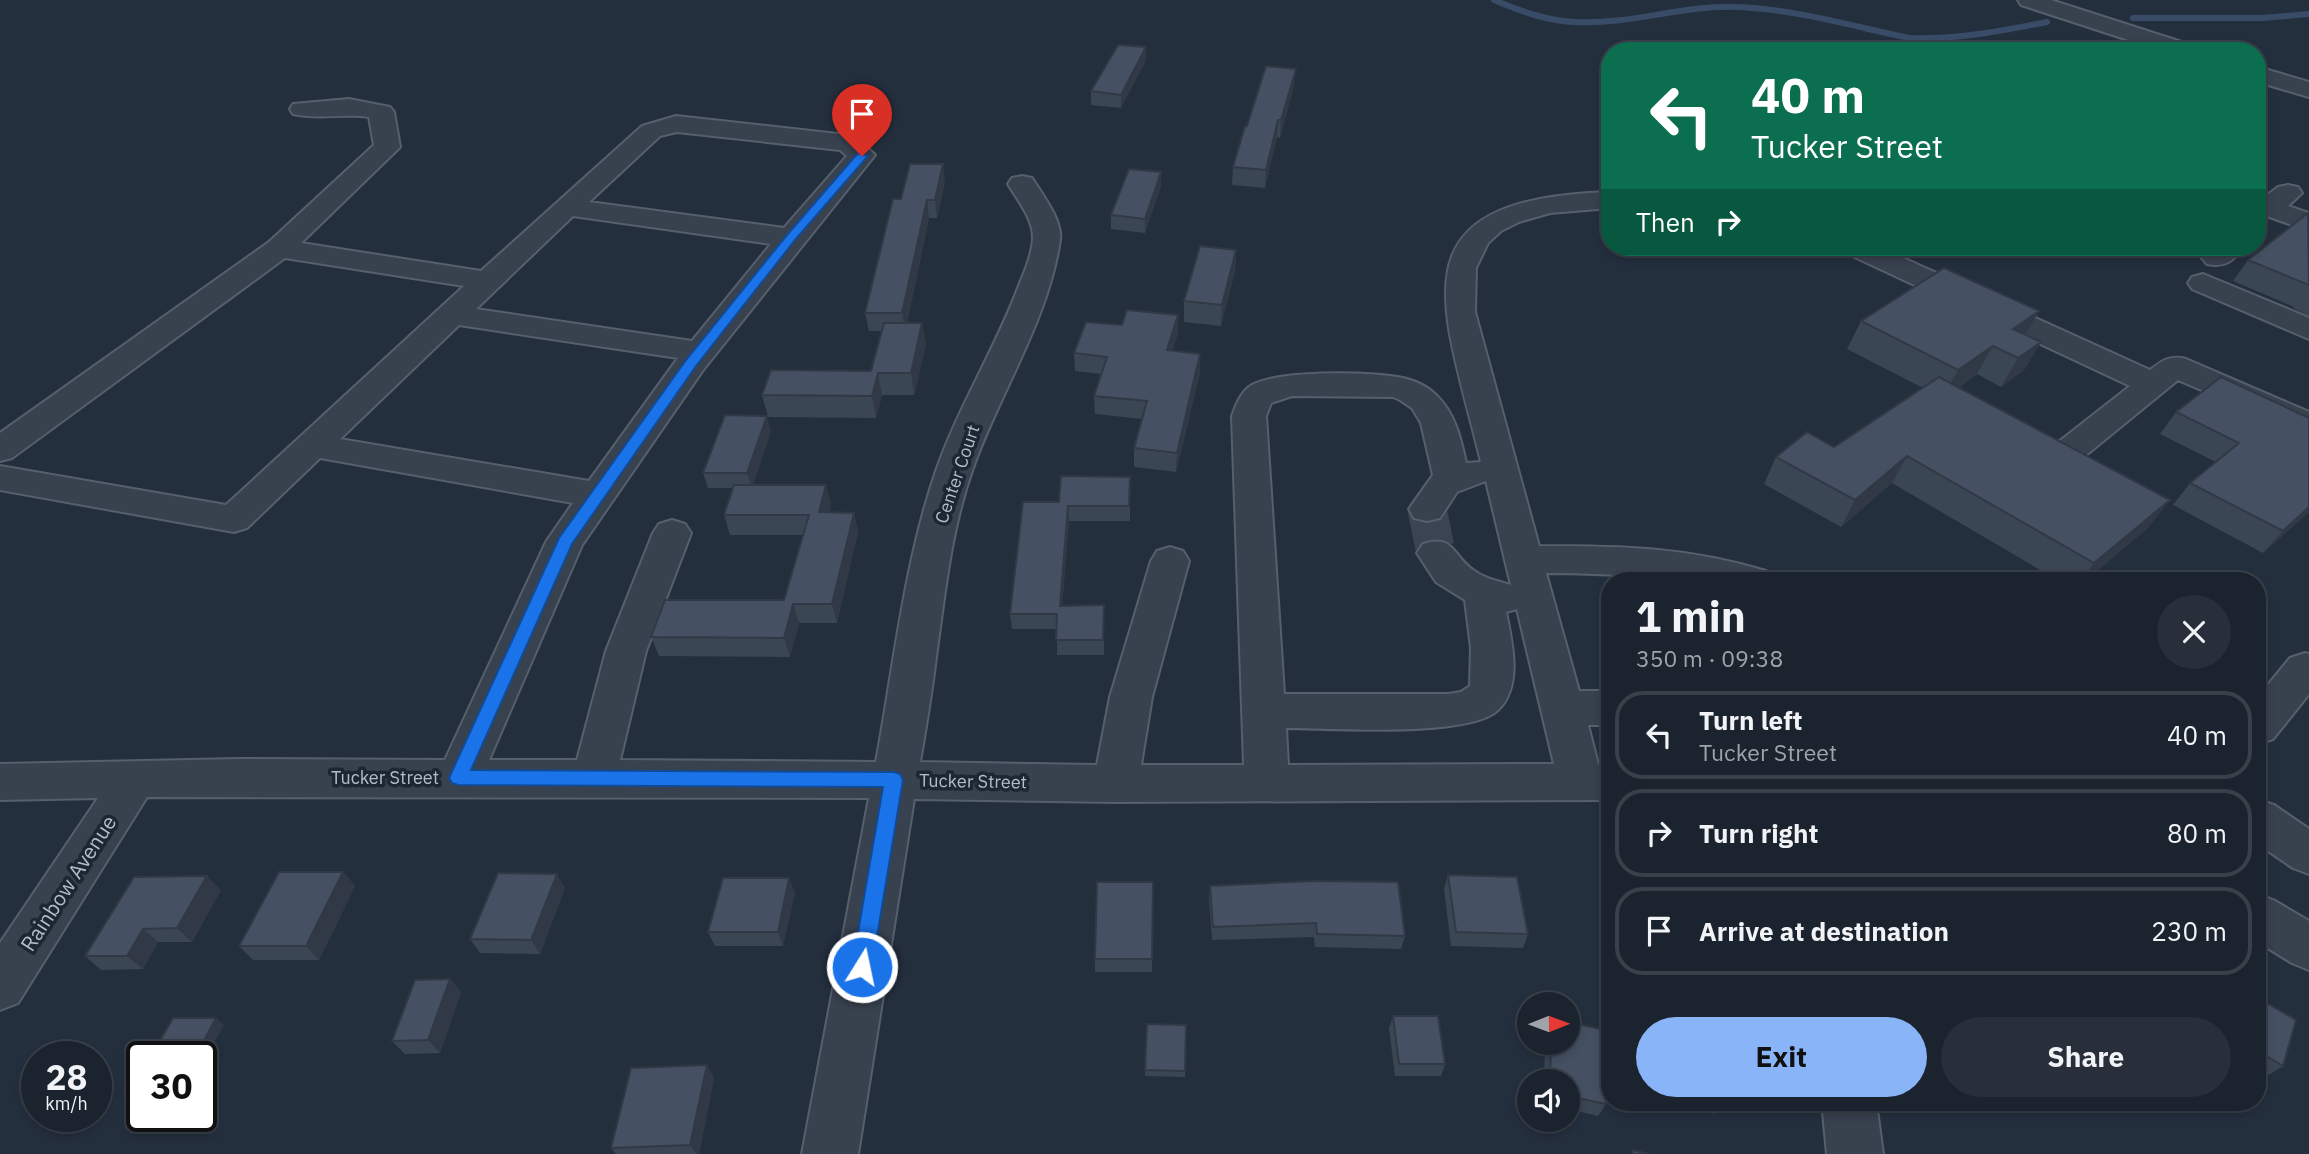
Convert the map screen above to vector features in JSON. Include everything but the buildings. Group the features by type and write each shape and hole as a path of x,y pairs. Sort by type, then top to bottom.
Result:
{"street":[{"path":"2037,3 2104,0"},
{"path":"2037,3 2158,42"},
{"path":"2266,77 2309,90"},
{"path":"0,450 279,248 387,147 381,112 349,106 302,109"},
{"path":"0,478 234,519 486,281 651,131 676,124 847,144 862,156 791,238 700,352 565,542 458,778"},
{"name":"Center Court","path":"830,1154 931,554 954,471 977,414 1016,335 1039,271 1047,236 1040,215 1022,184"},
{"path":"2286,200 2309,223"},
{"path":"1596,782 1562,708 1460,313 1459,284 1467,254 1482,232 1510,216 1546,206 1601,201"},
{"path":"567,207 791,238"},
{"path":"279,248 486,281"},
{"path":"1876,256 2153,384"},
{"path":"2216,262 2309,330"},
{"path":"451,315 700,352"},
{"path":"2068,452 2175,366 2309,425"},
{"path":"1267,783 1249,416 1252,404 1259,396 1280,386 1397,387 1410,390 1421,395 1434,412 1452,480"},
{"path":"313,446 598,495"},
{"path":"1427,509 1444,484 1476,472 1501,469"},
{"path":"594,778 626,651 672,533"},
{"path":"1436,553 1462,584 1483,592 1535,603"},
{"path":"1524,559 1688,563 1728,572"},
{"path":"1116,784 1130,697 1170,561"},
{"path":"1263,711 1448,711 1471,706 1486,697 1493,670 1483,592"},
{"path":"2266,717 2305,669 2309,671"},
{"path":"1562,708 1601,708"},
{"name":"Tucker Street","path":"0,782 594,778 1116,784 1596,782"},
{"name":"Rainbow Avenue","path":"0,986 135,779"},
{"path":"2266,824 2309,854"},
{"path":"2266,921 2309,947"},
{"path":"1850,1111 1855,1154"}],"waterway":[{"path":"1494,0 1534,15 1576,22 1616,21 1716,7 1758,8 1909,38 1996,32 2047,22"},
{"path":"2133,18 2262,18 2309,14"}],"tunnel":[{"path":"1427,509 1436,553"}],"route":[{"path":"862,156 791,238 691,363 565,542 458,778 894,780 862,967"}]}
